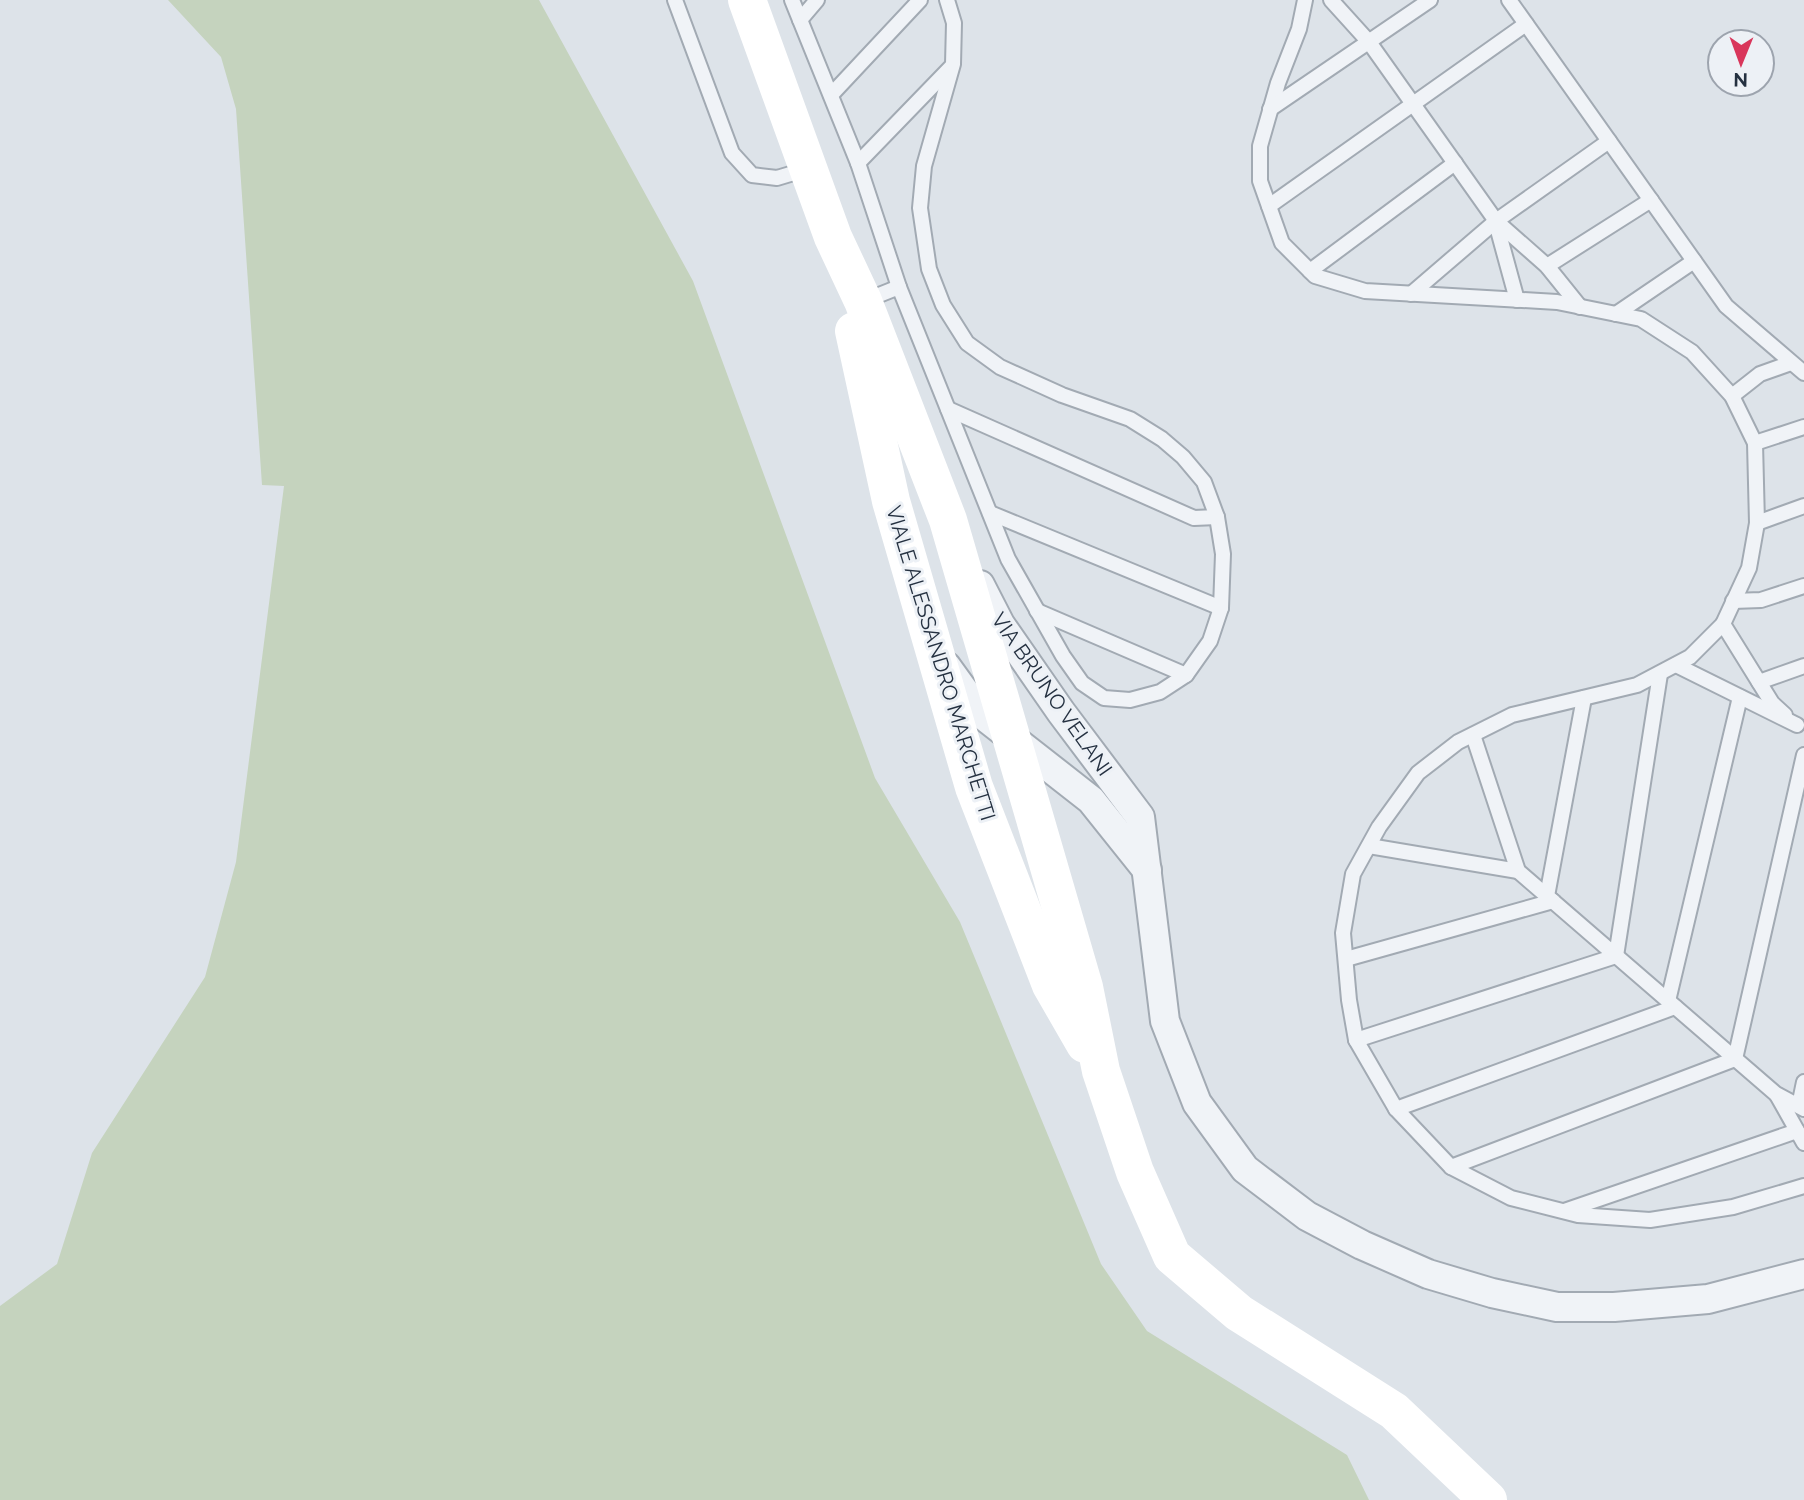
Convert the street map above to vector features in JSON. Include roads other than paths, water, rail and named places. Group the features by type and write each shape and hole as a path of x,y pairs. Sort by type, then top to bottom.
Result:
{"street":[{"name":"VIALE ALESSANDRO MARCHETTI","path":"747,0 834,237 863,301 948,520 1084,987 1101,1071 1135,1172 1172,1256 1240,1313 1394,1411 1488,1500"},
{"name":"VIALE ALESSANDRO MARCHETTI","path":"834,237 891,501 974,787 1046,972 1101,1071"},
{"name":"VIA BRUNO VELANI","path":"948,520 1000,624 1060,712 1140,817 1165,1021 1197,1104 1245,1168 1307,1216 1362,1245 1428,1273 1493,1293 1557,1307 1614,1307 1708,1299 1804,1274"},
{"name":"VIA BRUNO VELANI","path":"936,652 980,713 1091,800 1147,870"}],"lane":[{"path":"665,0 685,29"},
{"path":"675,0 732,153 752,176 777,178 809,168"},
{"path":"792,0 858,163 899,287 1008,559 1063,656 1082,683 1104,698 1130,700 1160,692 1186,675 1210,641 1221,608 1223,554 1217,517 1204,482 1183,457 1162,439 1130,419 1062,396 1000,367 967,343 943,305 929,269 920,208 924,166 953,64 954,23 947,0"},
{"path":"800,20 817,0"},
{"path":"831,95 920,0"},
{"path":"1305,0 1299,29 1278,83 1260,146 1260,181 1282,243 1315,276 1366,291 1557,302 1641,319 1692,352 1732,396 1755,443 1757,523 1749,568 1723,624 1690,657 1637,685 1512,715 1458,742 1418,773 1379,827 1353,874 1343,933 1356,1040 1396,1109 1451,1167 1511,1198 1578,1215 1650,1220 1733,1206 1804,1186"},
{"path":"1331,0 1368,42 1496,221 1547,266 1580,307"},
{"path":"1270,109 1430,0"},
{"path":"1509,0 1726,306 1804,373"},
{"path":"1269,206 1526,24"},
{"path":"858,163 953,64"},
{"path":"1411,294 1496,221 1609,141"},
{"path":"1310,271 1455,163"},
{"path":"1547,266 1651,200"},
{"path":"1496,221 1517,300"},
{"path":"1616,314 1693,261"},
{"path":"863,301 899,287"},
{"path":"1732,396 1760,373 1791,362"},
{"path":"948,409 1194,518 1217,517"},
{"path":"1755,443 1804,427"},
{"path":"1757,523 1804,506"},
{"path":"990,513 1221,608"},
{"path":"1733,601 1761,600 1804,586"},
{"path":"1037,611 1186,675"},
{"path":"1723,624 1772,703 1801,728"},
{"path":"1676,665 1801,728"},
{"path":"1759,682 1804,666"},
{"path":"1616,956 1660,674"},
{"path":"1672,1004 1740,696"},
{"path":"1550,899 1584,698"},
{"path":"1473,735 1518,871 1776,1094 1801,1107 1804,1082"},
{"path":"1735,1059 1804,755"},
{"path":"1369,846 1518,871"},
{"path":"1346,959 1550,899"},
{"path":"1356,1040 1616,956"},
{"path":"1396,1109 1672,1004"},
{"path":"1451,1167 1735,1059"},
{"path":"1564,1211 1800,1137 1776,1094"}]}
